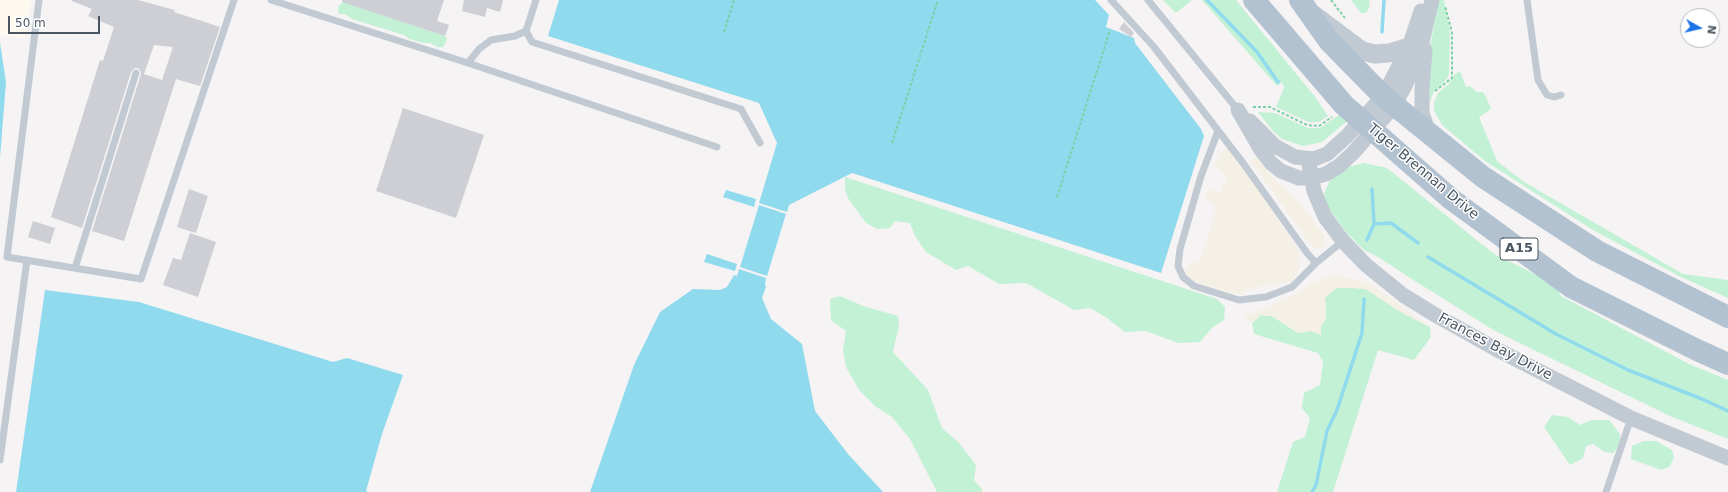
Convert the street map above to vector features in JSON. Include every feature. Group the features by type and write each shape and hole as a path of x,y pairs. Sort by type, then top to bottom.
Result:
{"main road":[{"name":"Tiger Brennan Drive","path":"1254,0 1344,105 1450,199 1571,287 1695,350 1728,364"},
{"path":"1304,5 1329,41 1388,101 1483,177 1597,251 1728,317"}],"street":[{"path":"1388,101 1409,47 1423,0"},
{"path":"1304,5 1362,51 1375,54 1389,54 1409,47"},
{"path":"1238,110 1261,150 1276,168 1293,177 1312,178 1326,174 1339,166 1367,125 1388,101 1416,62 1435,5"},
{"path":"1429,134 1422,113 1422,82 1435,5"},
{"path":"1238,110 1281,150 1295,157 1308,159 1318,158 1327,154 1367,125"},
{"name":"Frances Bay Drive","path":"1308,159 1314,191 1321,208 1343,241 1384,281 1437,316 1494,348 1631,418 1728,458"}],"lane":[{"path":"39,0 7,257 141,279 234,0"},
{"path":"271,0 468,63 717,147"},
{"path":"536,0 526,31 532,42 741,109 760,143"},
{"path":"1111,0 1154,47 1218,130 1316,263"},
{"path":"1148,0 1238,110"},
{"path":"1527,0 1538,80 1547,95 1554,97 1561,95"},
{"path":"468,63 479,49 491,40 515,36 526,31"},
{"path":"75,268 136,73"},
{"path":"1218,130 1180,248 1178,266 1183,277 1194,286 1239,300 1266,297 1292,287 1316,263 1343,241"},
{"path":"0,460 27,260"},
{"path":"1606,492 1631,418"}],"path":[{"path":"724,32 734,0"},
{"path":"892,143 938,0"},
{"path":"1434,97 1435,91 1452,78 1452,33 1435,5"},
{"path":"1057,197 1110,30"},
{"path":"1238,110 1253,107 1270,107 1308,125 1319,126 1332,116"}],"shaded area":[{"path":"0,0 31,0 25,38 0,35"}],"green space":[{"path":"1163,0 1192,0 1176,13"},
{"path":"1202,0 1236,0 1316,98 1328,116 1319,122 1308,122 1276,107 1284,88 1282,82 1277,86"},
{"path":"1351,0 1370,1 1366,13 1361,13"},
{"path":"1439,0 1444,0 1450,33 1449,74 1447,79 1434,91 1429,104 1430,47"},
{"path":"343,2 445,36 447,39 443,47 438,47 430,43 409,39 404,35 352,19 345,14 339,14 339,5"},
{"path":"1460,71 1466,87 1470,86 1477,92 1483,92 1487,99 1491,109 1479,117 1497,161 1524,182 1683,274 1728,280 1728,298 1681,277 1593,230 1485,161 1442,125 1434,110 1434,103 1438,93 1449,84 1454,75"},
{"path":"1258,112 1275,113 1308,128 1320,128 1342,113 1346,122 1322,142 1303,146 1282,139 1273,131"},
{"path":"1364,163 1387,168 1494,254 1555,284 1561,296 1689,364 1728,380 1728,439 1670,416 1495,331 1380,258 1364,250 1347,233 1328,208 1324,194 1330,180 1345,168"},
{"path":"845,177 1217,299 1225,307 1224,320 1212,328 1200,342 1178,343 1146,331 1125,332 1107,318 1090,308 1074,310 1026,283 999,284 968,266 956,270 926,252 915,236 910,223 895,221 890,228 877,229 866,223 848,198 845,189"},
{"path":"1336,288 1366,289 1399,311 1430,327 1431,337 1414,360 1378,350 1333,492 1277,492 1293,442 1305,437 1310,418 1302,408 1304,393 1320,385 1323,362 1318,353 1254,334 1252,323 1261,315 1272,316 1298,333 1311,331 1321,326 1326,319 1325,298"},
{"path":"840,296 863,306 898,316 899,325 893,352 928,390 942,428 959,443 976,465 974,480 982,489 982,492 937,492 910,439 892,417 875,406 859,390 846,367 843,350 846,331 831,320 830,299"},
{"path":"1552,415 1568,417 1580,425 1592,420 1609,420 1620,434 1620,446 1613,453 1604,452 1593,444 1586,446 1583,458 1570,465 1544,427"},
{"path":"1644,441 1656,441 1672,450 1674,458 1669,467 1661,470 1631,459 1632,446"}],"sand":[{"path":"1225,149 1232,151 1298,249 1300,266 1293,281 1246,289 1243,295 1226,292 1186,278 1185,272 1189,264 1200,260 1217,206 1205,199 1208,189 1220,194 1227,177 1215,163 1219,154"},
{"path":"1256,157 1274,179 1295,198 1324,235 1326,243 1323,248 1318,249 1311,245 1251,161"},
{"path":"1334,275 1363,281 1375,287 1430,327 1399,311 1366,289 1353,288 1336,288 1325,298 1326,319 1321,326 1321,335 1311,331 1298,333 1272,316 1261,315 1252,323 1244,317 1300,292 1315,282"}],"water":[{"path":"559,0 1095,0 1109,15 1106,27 1134,38 1135,43 1201,129 1204,136 1161,273 852,173 789,205 787,212 759,203 777,143 759,103 548,36"},
{"path":"0,43 6,82 0,158"},
{"path":"726,190 756,199 754,207 723,197"},
{"path":"759,205 786,214 767,276 740,267"},
{"path":"707,254 737,264 735,271 704,262"},
{"path":"739,269 766,278 766,287 762,298 771,319 802,344 815,411 848,454 883,492 590,492 634,365 660,312 693,289 720,290 727,287 734,275 737,276"},
{"path":"45,290 139,302 333,362 347,358 403,375 382,434 366,491 368,492 16,492"}],"building":[{"path":"138,0 175,10 174,12 220,27 200,86 176,79 124,241 92,231 141,74 138,68 135,68 131,72 82,228 51,217 100,60 103,61 114,27 88,16 92,9 72,1","holes":["154,45 173,47 162,80 144,74"]},
{"path":"342,0 444,0 437,21 449,25 445,36 342,2"},
{"path":"464,0 503,0 500,12 487,8 485,17 462,11"},
{"path":"1124,22 1134,33 1131,37 1119,29"},
{"path":"403,108 484,135 456,218 376,191"},
{"path":"189,189 208,196 196,233 177,227"},
{"path":"33,221 55,228 50,244 28,237"},
{"path":"190,233 216,242 198,297 163,285 173,258 181,260"}],"waterway":[{"path":"1207,0 1257,52 1278,82"},
{"path":"1382,32 1384,0"},
{"path":"1367,240 1374,224 1372,189"},
{"path":"1374,224 1391,223 1418,243"},
{"path":"1428,257 1556,334 1628,370 1702,399 1728,411"},
{"path":"1312,492 1316,485 1327,431 1337,410 1362,333 1364,299"}]}
